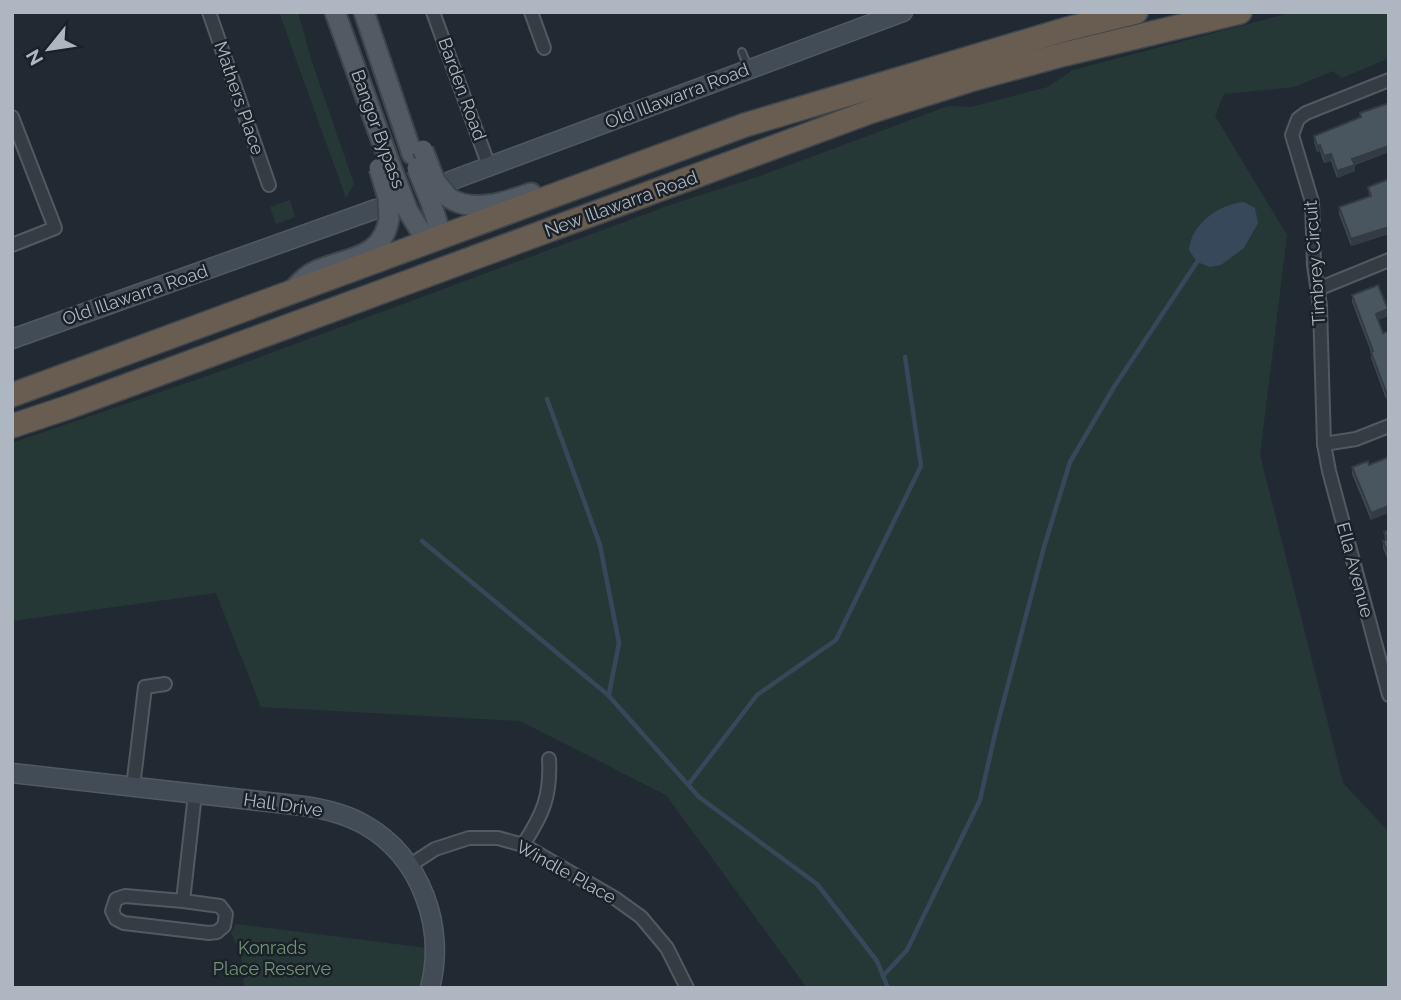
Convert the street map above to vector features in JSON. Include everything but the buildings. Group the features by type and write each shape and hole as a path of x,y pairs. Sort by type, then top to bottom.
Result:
{"highway":[{"name":"New Illawarra Road","path":"12,395 745,125 1067,29 1136,12"},
{"name":"New Illawarra Road","path":"12,426 872,111 1029,64 1240,12"},
{"path":"435,240 449,267"}],"main road":[{"name":"Bangor Bypass","path":"335,12 356,69 385,166 408,211 435,240"},
{"name":"Bangor Bypass","path":"365,14 418,152 443,193 435,240"},
{"path":"290,292 310,273 356,258 371,250 383,238 383,213 388,198 385,166"},
{"path":"443,193 457,202 478,205 510,200 554,185 578,187"}],"street":[{"name":"Mathers Place","path":"209,12 269,185"},
{"name":"Barden Road","path":"433,12 486,158 492,166"},
{"path":"531,12 544,48"},
{"name":"Old Illawarra Road","path":"443,193 492,166 745,61 903,12"},
{"name":"Timbrey Circuit","path":"1324,444 1312,202 1293,143 1293,127 1306,113 1389,80"},
{"path":"12,117 55,229 12,245"},
{"name":"Old Illawarra Road","path":"12,339 383,213"},
{"path":"1318,289 1389,260"},
{"path":"1324,444 1356,439 1389,426"},
{"name":"Ella Avenue","path":"1324,444 1389,695"},
{"path":"133,787 145,687 165,684"},
{"path":"523,845 544,809 551,783 549,759"},
{"name":"Hall Drive","path":"12,773 264,800 336,813 366,826 395,849 409,866 421,888 434,926 435,963 430,988"},
{"path":"183,901 195,794"},
{"name":"Windle Place","path":"409,866 445,844 469,838 498,838 523,845 616,899 641,917 667,947 687,988"},
{"path":"125,896 183,901 220,906 226,914 224,926 217,932 209,933 124,923 117,919 112,911 116,900 125,896"}],"green space":[{"path":"279,12 298,12 311,59 354,184 346,198"},
{"path":"1294,12 1389,12 1389,58 1342,78 1333,71 1294,87 1224,94 1215,116 1287,235 1260,455 1343,783 1389,832 1389,988 807,988 666,795 520,721 261,707 216,593 12,621 12,443 236,366 670,205 757,177 948,106 971,107 1048,87 1073,70"},
{"path":"290,200 295,217 276,224 270,207"},
{"name":"Konrads Place Reserve","path":"236,924 427,948 421,988 244,988 241,953 231,933"}],"water":[{"path":"1244,202 1255,208 1258,223 1244,248 1221,265 1210,267 1197,262 1189,250 1201,224 1216,211"}],"waterway":[{"path":"883,976 907,950 980,800 1044,547 1070,462 1114,387 1197,262"},
{"path":"688,785 757,695 836,640 921,466 905,357"},
{"path":"547,399 600,545 619,643 609,694"},
{"path":"422,541 608,695 699,797 817,884 877,961 888,988"}]}
